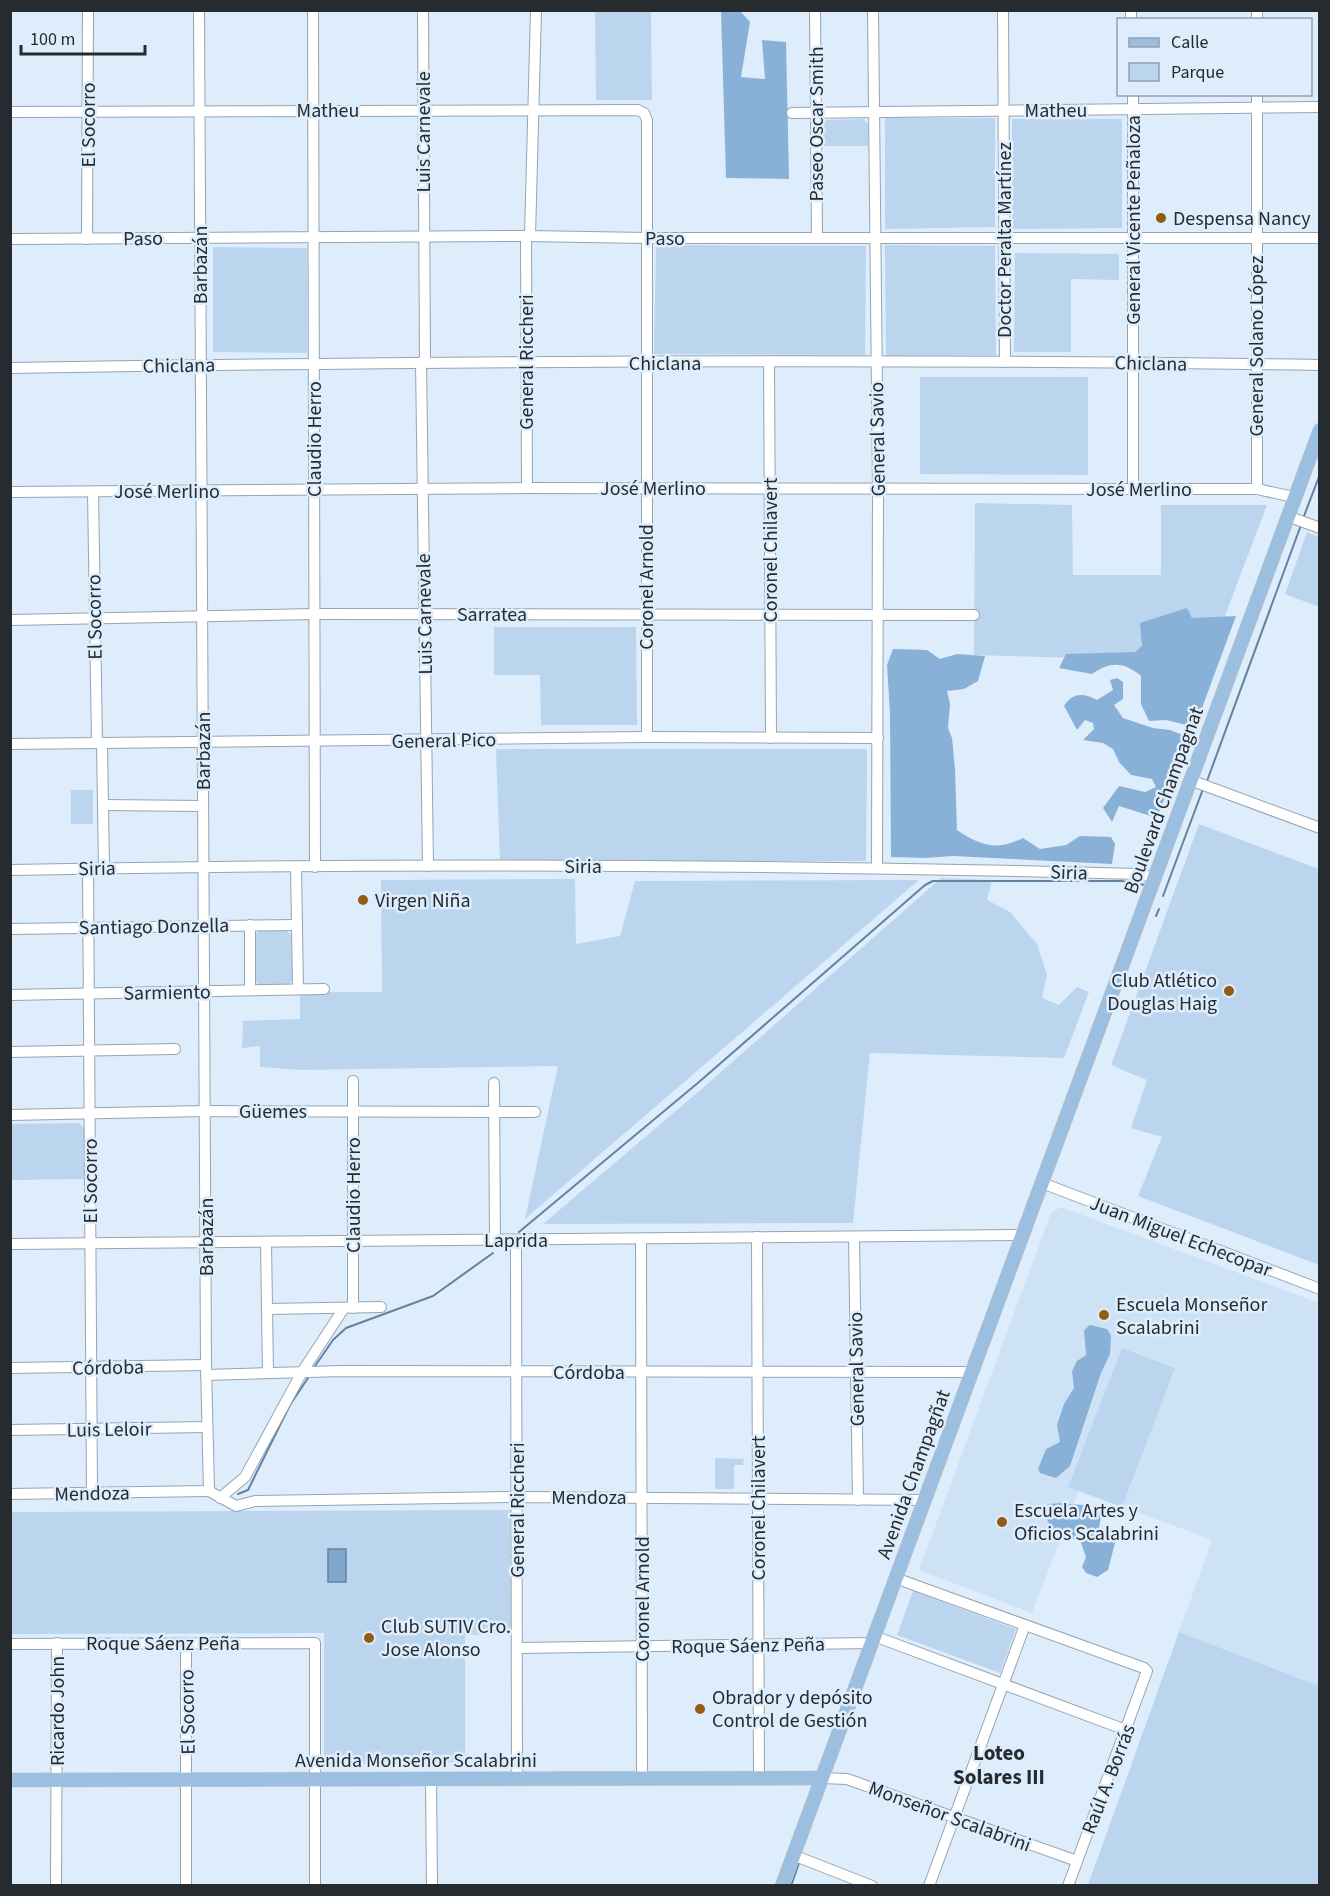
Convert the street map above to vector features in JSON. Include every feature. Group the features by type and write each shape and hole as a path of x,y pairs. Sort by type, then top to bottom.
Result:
{"main road":[{"name":"Boulevard Champagnat","path":"1042,1183 1320,430"},
{"name":"Avenida Champagñat","path":"782,1886 1042,1183"},
{"name":"Avenida Monseñor Scalabrini","path":"10,1780 821,1778"}],"street":[{"name":"El Socorro","path":"87,239 88,10"},
{"name":"Barbazán","path":"199,10 206,1370 209,1491"},
{"name":"Claudio Herro","path":"312,10 315,867"},
{"name":"Luis Carnevale","path":"423,10 422,490 428,866"},
{"name":"General Riccheri","path":"527,488 528,236 536,10"},
{"name":"Paseo Oscar Smith","path":"815,10 817,237"},
{"name":"General Savio","path":"873,10 878,489 877,867"},
{"name":"Doctor Peralta Martínez","path":"1003,10 1005,362"},
{"name":"General Vicente Peñaloza","path":"1133,96 1133,489"},
{"name":"General Solano López","path":"1257,96 1257,489"},
{"name":"Matheu","path":"792,113 1320,107"},
{"name":"Matheu","path":"10,112 638,110 644,113"},
{"name":"Coronel Arnold","path":"644,113 647,120 647,737"},
{"name":"Paso","path":"10,239 313,236 1320,238"},
{"name":"Chiclana","path":"10,368 423,362 1005,362 1320,365"},
{"name":"Coronel Chilavert","path":"769,363 771,738"},
{"name":"José Merlino","path":"10,492 527,488 1257,489 1294,497"},
{"name":"El Socorro","path":"93,492 94,618 104,868"},
{"path":"1287,516 1320,528"},
{"name":"Sarratea","path":"10,620 315,614 974,615"},
{"name":"General Pico","path":"10,744 647,737 878,738"},
{"path":"1190,780 1320,828"},
{"path":"103,805 203,806"},
{"name":"Siria","path":"10,870 204,866 877,867 1139,874 1156,878"},
{"path":"296,867 298,989"},
{"name":"El Socorro","path":"88,868 92,1493"},
{"path":"250,925 250,990"},
{"name":"Santiago Donzella","path":"10,929 297,925"},
{"name":"Sarmiento","path":"10,995 324,989"},
{"path":"10,1052 175,1049"},
{"name":"Claudio Herro","path":"348,1308 353,1240 353,1081"},
{"path":"494,1083 495,1241"},
{"name":"Güemes","path":"10,1115 205,1111 535,1112"},
{"name":"Juan Miguel Echecopar","path":"1042,1183 1320,1289"},
{"name":"Laprida","path":"10,1244 1022,1236"},
{"name":"Coronel Chilavert","path":"757,1237 759,1778"},
{"name":"General Savio","path":"854,1237 858,1500"},
{"name":"Coronel Arnold","path":"641,1239 642,1779"},
{"name":"General Riccheri","path":"516,1241 518,1779"},
{"path":"266,1242 268,1373"},
{"path":"267,1309 381,1307"},
{"path":"209,1491 220,1498 245,1477 302,1372 348,1308"},
{"name":"Córdoba","path":"10,1368 91,1367 268,1373 971,1372"},
{"name":"Luis Leloir","path":"10,1430 207,1427"},
{"name":"Mendoza","path":"10,1494 209,1491"},
{"name":"Mendoza","path":"220,1498 236,1506 255,1502 516,1497 924,1500"},
{"path":"895,1578 1025,1625 928,1886"},
{"name":"Raúl A. Borrás","path":"1025,1625 1147,1671 1068,1886"},
{"name":"Roque Sáenz Peña","path":"517,1648 642,1647 872,1640 1003,1684 1126,1730"},
{"name":"Ricardo John","path":"56,1886 57,1643"},
{"name":"Roque Sáenz Peña","path":"10,1644 315,1643 315,1780"},
{"name":"El Socorro","path":"186,1644 188,1780 186,1886"},
{"name":"Monseñor Scalabrini","path":"821,1778 847,1779 1077,1861"},
{"path":"431,1779 432,1886"},
{"path":"315,1780 315,1886"},
{"path":"793,1855 872,1886"}],"shaded area":[{"path":"721,11 740,11 750,22 741,77 765,79 762,40 786,42 789,179 726,178"},
{"path":"1187,608 1192,618 1236,616 1195,727 1166,720 1149,721 1141,704 1141,676 1129,668 1111,665 1092,674 1059,668 1066,654 1135,652 1142,646 1140,623"},
{"path":"893,649 927,650 940,659 957,654 985,656 978,681 964,689 947,691 950,704 948,728 952,738 955,769 957,830 974,840 989,845 1005,844 1023,838 1040,849 1066,845 1080,836 1111,837 1115,844 1112,864 953,856 891,857 890,714 887,665"},
{"path":"1117,678 1123,682 1123,699 1114,705 1123,718 1188,737 1157,818 1119,806 1112,822 1103,808 1119,786 1145,792 1156,787 1152,779 1131,775 1119,762 1113,749 1103,743 1083,740 1094,729 1093,723 1085,720 1077,730 1064,706 1071,698 1079,695 1097,700 1113,690 1110,680"},
{"path":"1061,1207 1319,1303 1319,1686 1179,1632 1212,1540 1079,1490 1032,1613 919,1570 1051,1213"},
{"path":"1090,1325 1107,1329 1111,1336 1110,1354 1101,1373 1070,1466 1056,1478 1040,1473 1038,1469 1046,1449 1060,1442 1057,1425 1064,1404 1074,1388 1072,1371 1077,1361 1086,1355 1084,1330"},
{"path":"1048,1504 1092,1506 1102,1511 1099,1528 1116,1539 1108,1570 1097,1577 1086,1573 1082,1567 1086,1557 1080,1540 1067,1538 1057,1532 1046,1517 1044,1511"},
{"path":"328,1549 346,1549 346,1582 328,1582"}],"green space":[{"path":"595,11 651,11 652,100 596,100"},
{"path":"885,118 995,118 995,227 885,229"},
{"path":"864,119 868,124 868,146 822,146 821,125 826,120"},
{"path":"1012,119 1122,119 1122,228 1012,229"},
{"path":"656,245 866,246 865,355 654,354"},
{"path":"885,245 995,246 996,355 886,356"},
{"path":"213,247 307,248 307,353 213,352"},
{"path":"1015,253 1119,254 1119,280 1071,279 1071,352 1014,352"},
{"path":"920,377 1088,377 1088,475 920,474"},
{"path":"975,503 1072,505 1073,575 1161,575 1161,505 1267,505 1223,621 1147,660 974,655"},
{"path":"1307,532 1319,537 1319,607 1285,594"},
{"path":"494,627 636,627 637,725 541,725 540,675 494,675"},
{"path":"496,749 867,749 866,861 500,862"},
{"path":"71,790 93,790 93,824 71,824"},
{"name":"Club Atlético Douglas Haig","path":"1199,824 1319,869 1319,1265 1138,1196 1162,1137 1131,1128 1147,1080 1111,1065"},
{"path":"941,878 992,880 987,900 1010,912 1037,944 1047,975 1042,998 1059,1005 1077,987 1089,992 1064,1058 870,1053 853,1223 543,1224 705,1086"},
{"path":"575,879 576,944 620,936 635,881 919,880 525,1219 558,1066 300,1070 260,1067 260,1046 242,1048 243,1021 300,1019 300,992 382,992 381,880"},
{"path":"260,930 286,930 291,935 293,979 288,985 259,985 256,982 255,935"},
{"path":"79,1123 85,1129 85,1179 11,1180 10,1124"},
{"path":"1122,1348 1175,1368 1122,1507 1068,1487"},
{"path":"715,1458 744,1459 743,1465 734,1465 734,1489 715,1489"},
{"path":"510,1510 511,1634 465,1635 465,1762 327,1764 324,1759 324,1633 11,1634 10,1512"},
{"path":"913,1591 1016,1629 1000,1673 897,1635"},
{"path":"1179,1632 1319,1686 1319,1885 1088,1885"}],"waterway":[{"path":"1304,516 1320,474"},
{"path":"1207,781 1301,525"},
{"path":"1163,896 1203,789"},
{"path":"519,1232 699,1082 925,885 933,881 1122,881 1145,885"},
{"path":"1156,916 1159,909"},
{"path":"315,1366 333,1340 346,1328 433,1296 493,1253"},
{"path":"238,1494 248,1490 290,1405 308,1378"},
{"path":"791,1886 799,1863"}],"place":[{"name":"Despensa Nancy","path":"1161,218"},
{"name":"Virgen Niña","path":"363,900"},
{"name":"Club Atlético Douglas Haig","path":"1229,991"},
{"name":"Escuela Monseñor Scalabrini","path":"1104,1315"},
{"name":"Escuela Artes y Oficios Scalabrini","path":"1002,1522"},
{"name":"Club SUTIV Cro. Jose Alonso","path":"369,1638"},
{"name":"Obrador y depósito Control de Gestión","path":"700,1709"}],"district":[{"name":"Loteo Solares III","path":"999,1765"}]}
